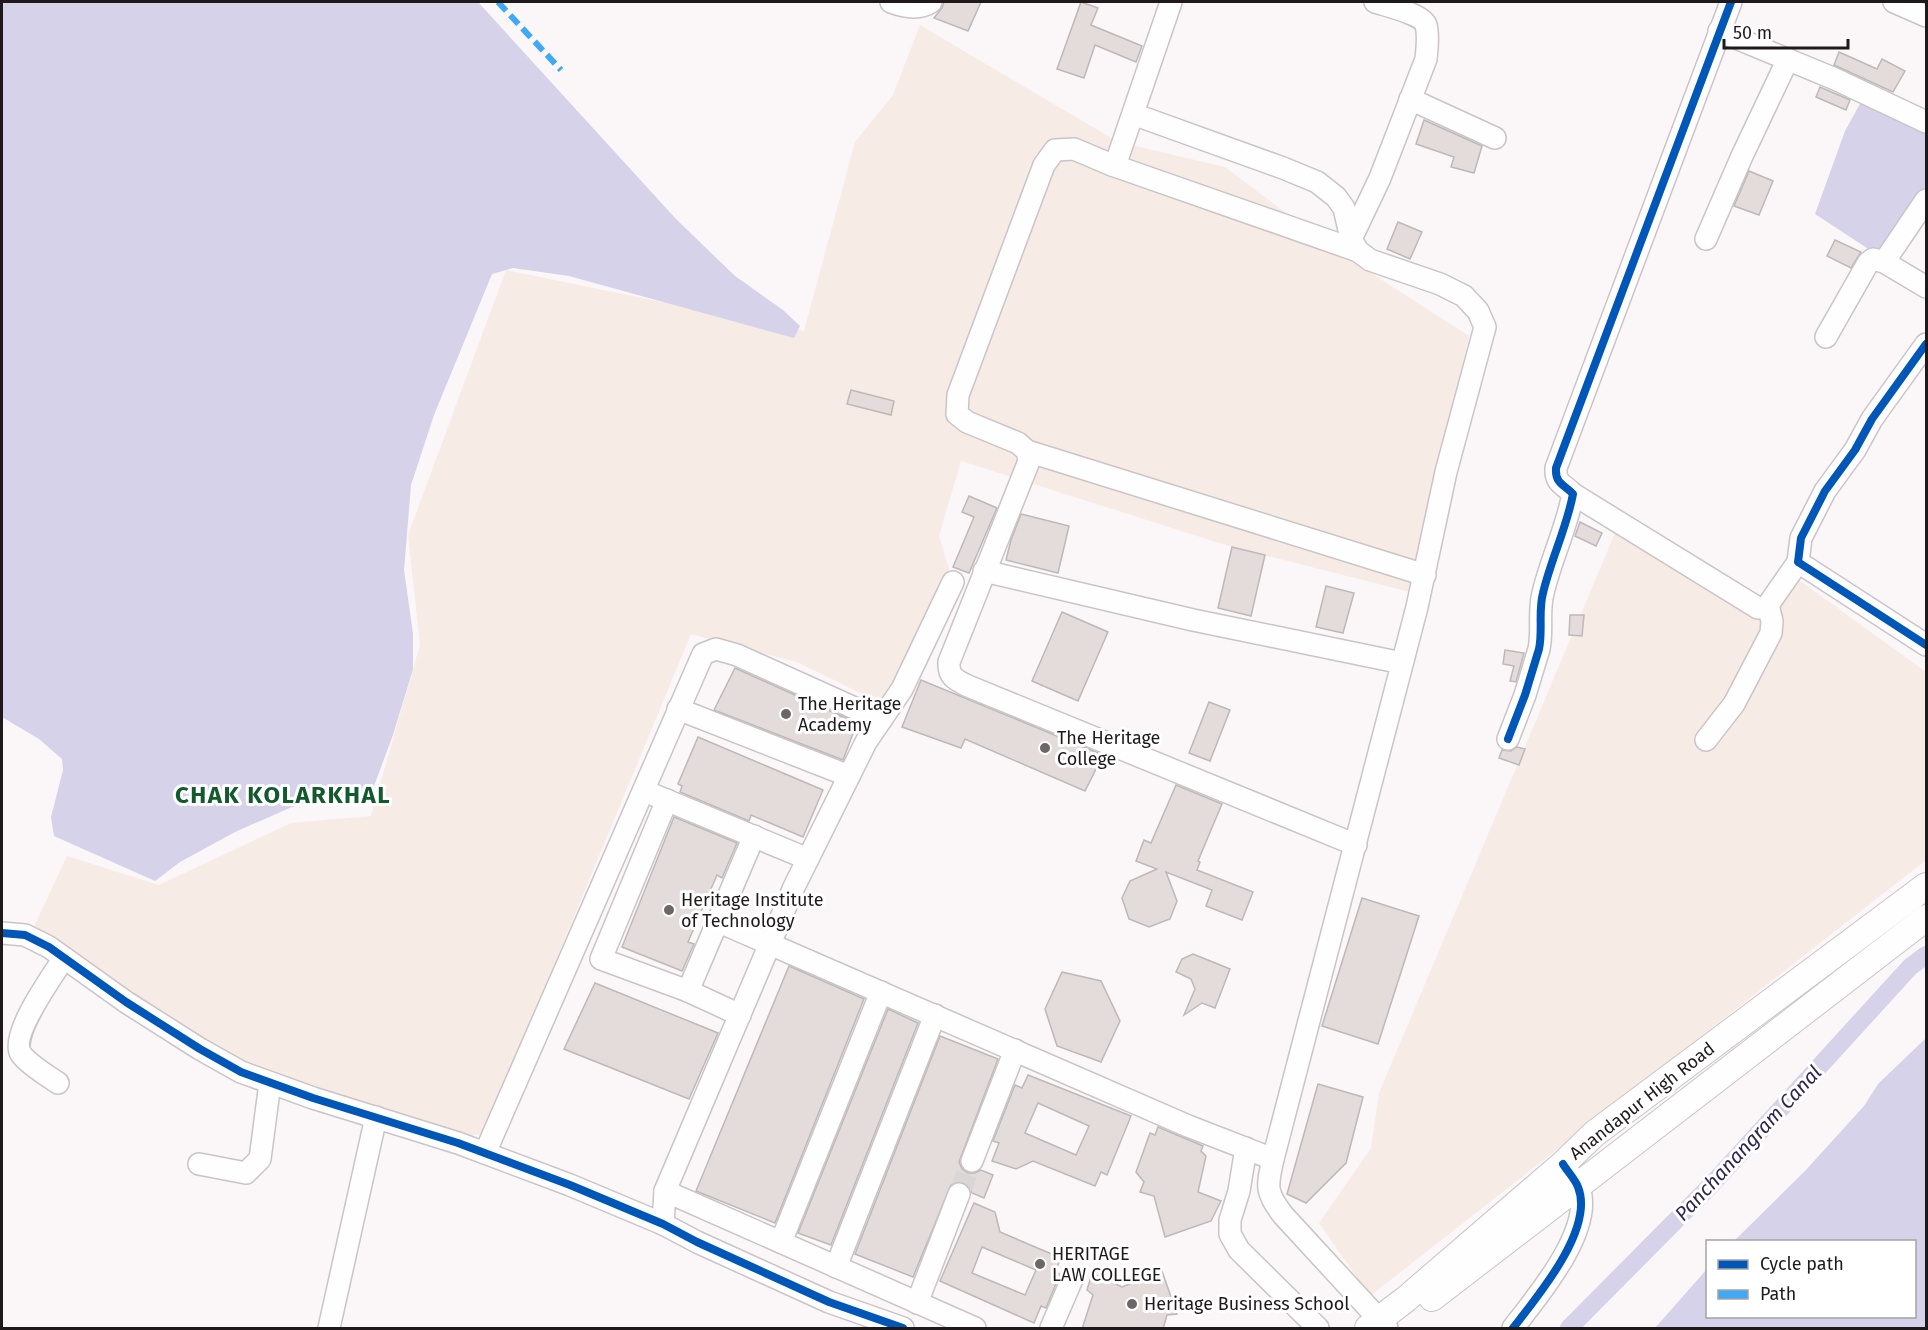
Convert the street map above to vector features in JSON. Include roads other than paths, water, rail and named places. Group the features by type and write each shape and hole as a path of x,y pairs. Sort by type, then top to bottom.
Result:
{"main road":[{"name":"Anandapur High Road","path":"1382,1327 1594,1134 1926,886"},
{"name":"Anandapur High Road","path":"1382,1327 1578,1187 1926,918"}],"street":[{"path":"891,2 913,8 931,2"},
{"path":"1112,165 1118,157 1171,2"},
{"path":"1355,245 1426,59 1425,23 1418,17 1375,2"},
{"path":"1731,2 1557,468 1556,476 1560,484 1752,606 1763,608 1768,605 1798,562 1801,538 1825,491 1855,450 1872,419 1926,344"},
{"path":"1894,2 1926,16"},
{"path":"1719,31 1788,59 1926,122"},
{"path":"1706,239 1788,59"},
{"path":"1410,99 1495,138"},
{"path":"1133,114 1317,182 1336,197 1344,208 1355,245"},
{"path":"1382,1327 1273,1203 1268,1190 1273,1159 1425,575 1446,472 1485,327 1478,311 1464,296 1440,284 1370,260 1355,245 1112,165 1074,149 1055,150 1044,165 958,395 957,414 967,422 1018,442 1027,451 1425,575"},
{"path":"1884,262 1926,200"},
{"path":"1826,337 1868,263 1873,259 1884,262 1926,287"},
{"path":"1027,451 1029,461 949,662 952,678 1356,845"},
{"path":"1508,739 1539,649 1541,641 1539,614 1543,593 1573,494"},
{"path":"1798,562 1926,645"},
{"path":"984,571 1193,620 1402,663"},
{"path":"663,1224 665,1191 770,943 808,859 866,742 902,688 953,582"},
{"path":"1706,740 1734,704 1771,633 1772,621 1768,605"},
{"path":"485,1153 703,654 716,649 737,655 881,720"},
{"path":"917,660 949,670"},
{"path":"678,709 849,776"},
{"path":"643,790 808,859"},
{"path":"667,800 601,959 688,991 740,1015"},
{"path":"688,991 754,836"},
{"path":"717,921 1188,1126 1273,1159"},
{"path":"2,933 25,935 49,947 126,1002 241,1072 485,1153 570,1185 663,1224 829,1302 903,1329"},
{"path":"58,1083 28,1061 20,1052 18,1042 23,1027 64,958"},
{"path":"781,1242 881,992"},
{"path":"836,1267 934,1015"},
{"path":"972,1161 1015,1050"},
{"path":"199,1164 246,1173 260,1159 270,1083"},
{"path":"330,1329 376,1117"},
{"path":"1246,1148 1239,1191 1230,1220 1230,1234 1239,1250 1318,1329"},
{"path":"1513,1329 1548,1284 1566,1253 1578,1224 1581,1204 1578,1187 1563,1164"},
{"path":"665,1191 975,1329"},
{"path":"917,1303 959,1194"},
{"path":"1051,1329 1073,1277"}],"waterway":[{"name":"Panchanangram Canal","path":"1569,1328 1713,1183 1910,967 1926,955"}],"tunnel":[{"path":"959,1194 972,1161"}],"place":[{"name":"The Heritage Academy","path":"786,714"},
{"name":"The Heritage College","path":"1045,748"},
{"name":"Heritage Institute of Technology","path":"669,910"},
{"name":"HERITAGE LAW COLLEGE","path":"1040,1264"},
{"name":"Heritage Business School","path":"1132,1304"}],"district":[{"name":"CHAK KOLARKHAL","path":"283,795"}]}
